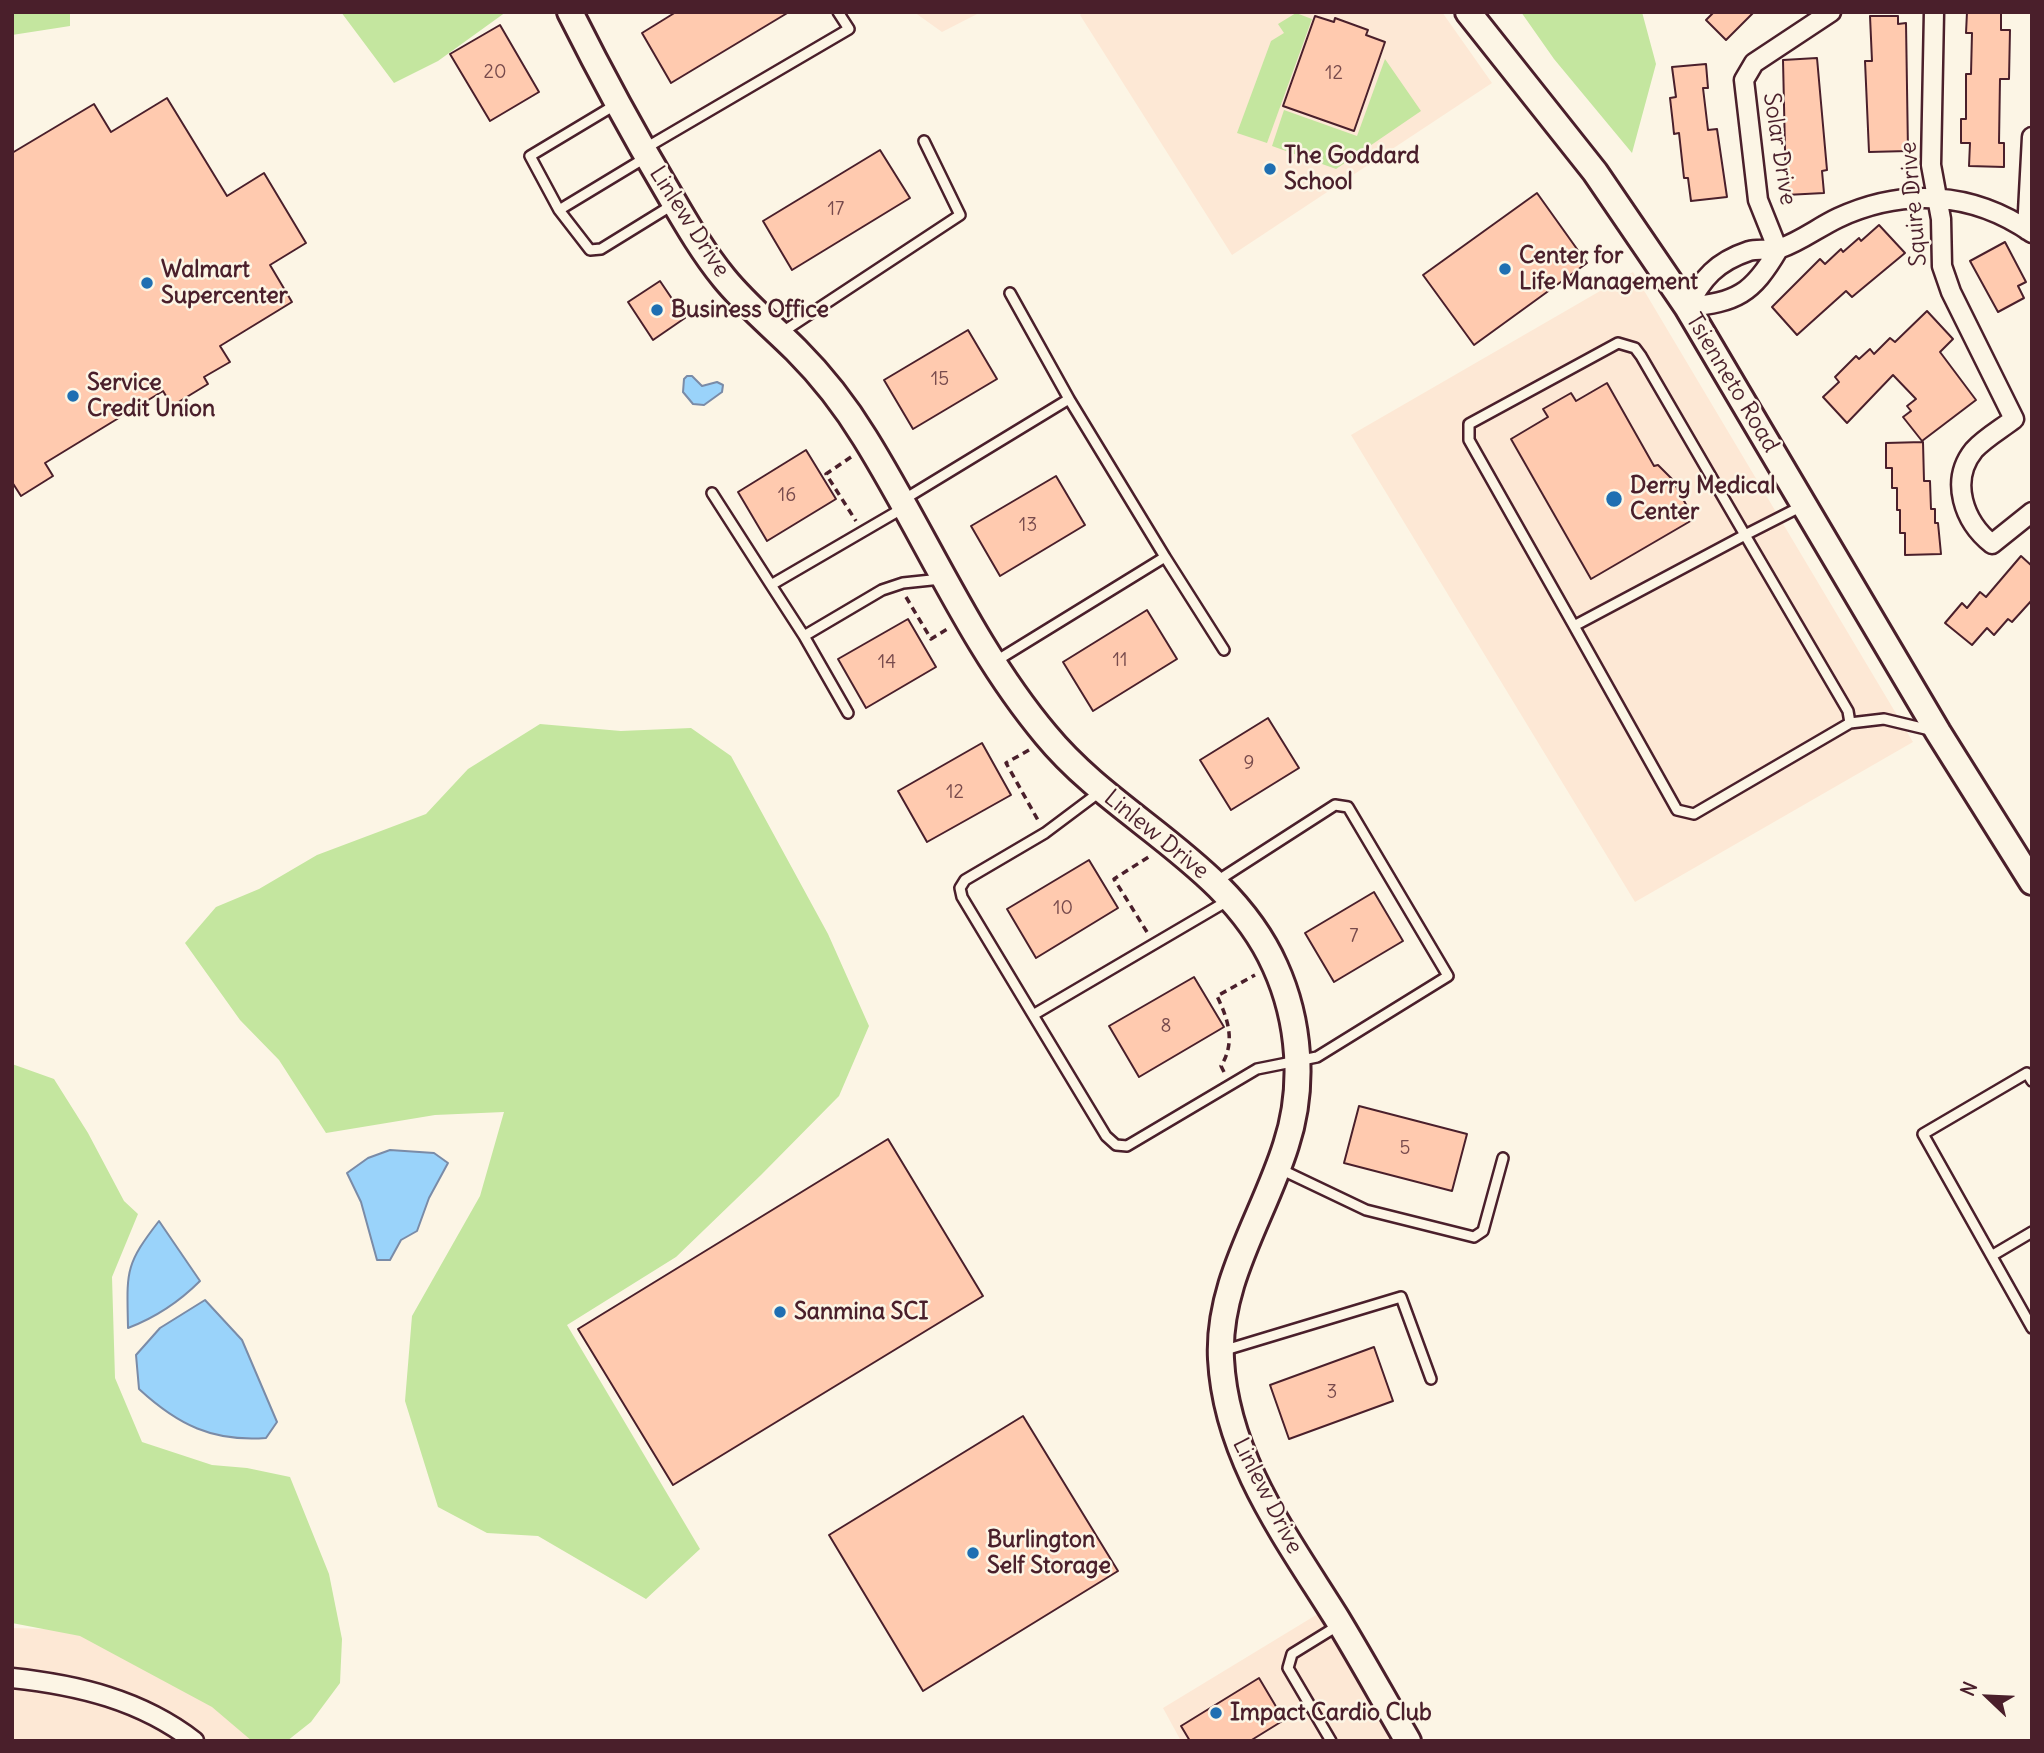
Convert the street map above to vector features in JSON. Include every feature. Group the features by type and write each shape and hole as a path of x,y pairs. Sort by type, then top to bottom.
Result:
{"street":[{"name":"Linlew Drive","path":"570,12 616,104 674,204 723,277 779,334 845,409 995,662 1049,739 1101,791 1222,891 1259,938 1274,964 1292,1017 1297,1063 1293,1116 1278,1168 1233,1279 1224,1315 1220,1351 1230,1423 1277,1522 1408,1741"},
{"name":"Tsienneto Road","path":"1468,12 1595,172 1687,307 1938,732 2032,882"},
{"name":"Solar Drive","path":"1778,250 1758,200 1744,80 1755,63 1831,12"},
{"name":"Squire Drive","path":"1934,12 1931,165 1941,219 1940,253 1946,281 2014,419 1983,442 1968,461 1963,480 1964,506 1975,528 1992,544 2032,512"},
{"path":"1687,307 1705,275 1748,251 1778,250 1861,209 1889,201 1937,197 1986,209 2029,231 2032,137"},
{"path":"1687,307 1725,303 1735,297 1769,266 1778,250"},
{"path":"12,1678 88,1689 124,1701 194,1741"}],"lane":[{"path":"559,210 645,153 849,29 838,12"},
{"path":"616,104 530,156 559,210 590,250 601,249 674,204"},
{"path":"779,334 960,215 924,141"},
{"path":"1010,293 1069,399 1224,650"},
{"path":"1850,723 1848,711 1635,348 1618,343 1469,424 1469,440 1677,810 1694,814 1850,723 1884,719 1938,732"},
{"path":"771,584 862,532 1069,399"},
{"path":"712,494 804,636 848,713"},
{"path":"1574,626 1805,504"},
{"path":"995,662 1165,557"},
{"path":"804,636 882,590 899,584 947,579"},
{"path":"1033,1015 1155,945 1335,805 1348,807 1448,976 1337,1046 1297,1063 1258,1069 1127,1146 1116,1144 1107,1136 1033,1015 962,897 960,888 965,880 1045,833 1101,791"},
{"path":"2032,1081 2027,1073 1923,1134 2032,1328"},
{"path":"1278,1168 1366,1210 1474,1237 1483,1231 1503,1158"},
{"path":"1993,1255 2032,1232"},
{"path":"1220,1351 1401,1297 1430,1379"},
{"path":"1331,1741 1288,1668 1292,1654 1340,1624"}],"path":[{"path":"857,453 826,474 862,532"},
{"path":"899,584 931,639 957,624"},
{"path":"1037,745 1006,763 1045,833"},
{"path":"1155,945 1114,878 1157,852"},
{"path":"1231,1084 1221,1066 1230,1044 1230,1028 1217,996 1260,972"}],"shaded area":[{"path":"914,12 981,12 942,32"},
{"name":"The Goddard School","path":"1083,12 1442,12 1492,83 1232,255 1080,15"},
{"path":"1633,272 1913,742 1635,902 1351,435"},
{"path":"1326,1609 1402,1741 1181,1741 1163,1708"},
{"path":"12,1628 77,1630 274,1741 12,1741"}],"green space":[{"path":"12,12 70,12 70,26 12,35"},
{"path":"341,12 506,12 438,61 394,83"},
{"path":"1521,12 1642,12 1656,64 1632,153 1554,59"},
{"path":"1296,13 1312,19 1267,143 1237,133 1271,41 1284,33 1278,24"},
{"path":"1385,59 1421,111 1336,169 1272,146 1284,110 1357,136"},
{"path":"540,724 621,731 691,728 731,756 828,934 869,1026 839,1096 761,1175 676,1257 567,1325 700,1549 646,1599 538,1536 487,1533 438,1507 405,1401 412,1316 480,1196 504,1112 435,1115 326,1133 279,1060 240,1020 185,943 216,907 259,889 317,855 426,814 468,769"},
{"path":"12,1064 54,1079 88,1133 124,1201 138,1214 112,1277 115,1378 142,1442 212,1465 247,1468 290,1477 329,1574 342,1639 340,1683 311,1722 287,1741 252,1741 212,1707 80,1636 12,1623"}],"water":[{"path":"692,376 702,386 717,382 723,385 722,392 704,405 693,404 683,392 684,379"},
{"path":"390,1150 434,1153 448,1163 429,1198 417,1231 401,1240 390,1260 377,1260 361,1202 347,1173 368,1158"},
{"path":"159,1221 200,1281 167,1308 128,1328 130,1270 139,1249"},
{"path":"205,1300 242,1340 277,1422 266,1438 229,1437 197,1428 153,1402 139,1389 136,1355 160,1328"}],"building":[{"path":"676,12 789,12 671,83 642,33"},
{"path":"1714,12 1754,12 1726,40 1706,20"},
{"path":"1967,12 2001,12 2001,30 2010,30 2009,79 2000,79 1999,143 2004,143 2004,167 1969,166 1970,143 1961,143 1961,119 1966,119 1966,74 1971,74 1972,33 1966,33"},
{"path":"1315,16 1334,22 1335,18 1368,30 1366,35 1385,42 1354,131 1283,106"},
{"path":"1870,16 1898,16 1898,24 1906,23 1908,151 1869,152 1865,61 1872,61"},
{"path":"500,25 539,92 490,121 450,54"},
{"path":"1817,58 1827,170 1822,171 1824,193 1786,195 1783,60"},
{"path":"1706,64 1708,88 1703,88 1708,130 1717,129 1727,197 1691,201 1688,178 1684,178 1679,133 1674,134 1670,98 1676,97 1672,67"},
{"name":"Walmart Supercenter","path":"167,98 227,196 264,173 306,243 270,265 292,302 220,346 230,362 204,377 208,384 172,406 163,391 45,463 53,476 21,496 12,482 12,153 94,104 111,132"},
{"path":"880,150 910,198 792,270 763,221"},
{"name":"Center for Life Management","path":"1537,193 1587,263 1474,345 1423,275"},
{"path":"1879,225 1905,253 1852,297 1846,291 1797,335 1772,307 1820,259 1825,264 1841,249 1843,252 1859,238 1861,241"},
{"path":"2005,242 2026,282 2018,286 2024,298 1998,312 1970,261"},
{"name":"Business Office","path":"660,281 685,318 653,340 628,302"},
{"path":"1927,311 1953,339 1940,352 1976,400 1922,441 1903,417 1911,411 1907,406 1916,399 1893,375 1847,423 1823,397 1839,382 1835,377 1856,356 1859,359 1870,349 1874,354 1890,338 1895,342"},
{"path":"968,330 997,379 913,429 884,380"},
{"name":"Derry Medical Center","path":"1607,383 1654,466 1658,465 1672,479 1694,519 1591,579 1511,439 1548,417 1543,409 1571,393 1576,401"},
{"path":"1923,442 1924,481 1930,481 1931,509 1935,509 1941,554 1905,555 1905,533 1900,533 1900,510 1897,510 1897,488 1892,488 1892,468 1886,468 1886,443"},
{"path":"806,450 836,499 767,541 738,492"},
{"path":"1056,476 1085,525 1000,576 971,526"},
{"path":"2021,556 2032,566 2032,600 2012,622 2008,619 1994,635 1987,628 1972,645 1945,623 1962,603 1967,608 1980,592 1986,597"},
{"path":"1147,610 1177,659 1093,711 1063,662"},
{"path":"908,619 936,667 866,708 838,659"},
{"path":"1268,718 1299,768 1231,810 1200,760"},
{"path":"982,743 1011,795 927,842 898,791"},
{"path":"1089,860 1118,908 1036,958 1007,909"},
{"path":"1374,892 1403,941 1334,982 1305,933"},
{"path":"1194,977 1224,1027 1139,1077 1109,1026"},
{"path":"1359,1106 1467,1134 1452,1191 1344,1163"},
{"name":"Sanmina SCI","path":"888,1139 983,1296 673,1485 578,1329"},
{"path":"1374,1347 1393,1401 1289,1439 1270,1385"},
{"name":"Burlington Self Storage","path":"1023,1416 1118,1571 923,1691 829,1535"},
{"path":"1259,1678 1284,1720 1250,1741 1190,1741 1181,1726"}],"place":[{"name":"The Goddard School","path":"1270,169"},
{"name":"Center for Life Management","path":"1505,269"},
{"name":"Walmart Supercenter","path":"147,283"},
{"name":"Business Office","path":"657,310"},
{"name":"Service Credit Union","path":"73,396"},
{"name":"Derry Medical Center","path":"1614,499"},
{"name":"Sanmina SCI","path":"780,1312"},
{"name":"Burlington Self Storage","path":"973,1553"},
{"name":"Impact Cardio Club","path":"1216,1713"}]}
